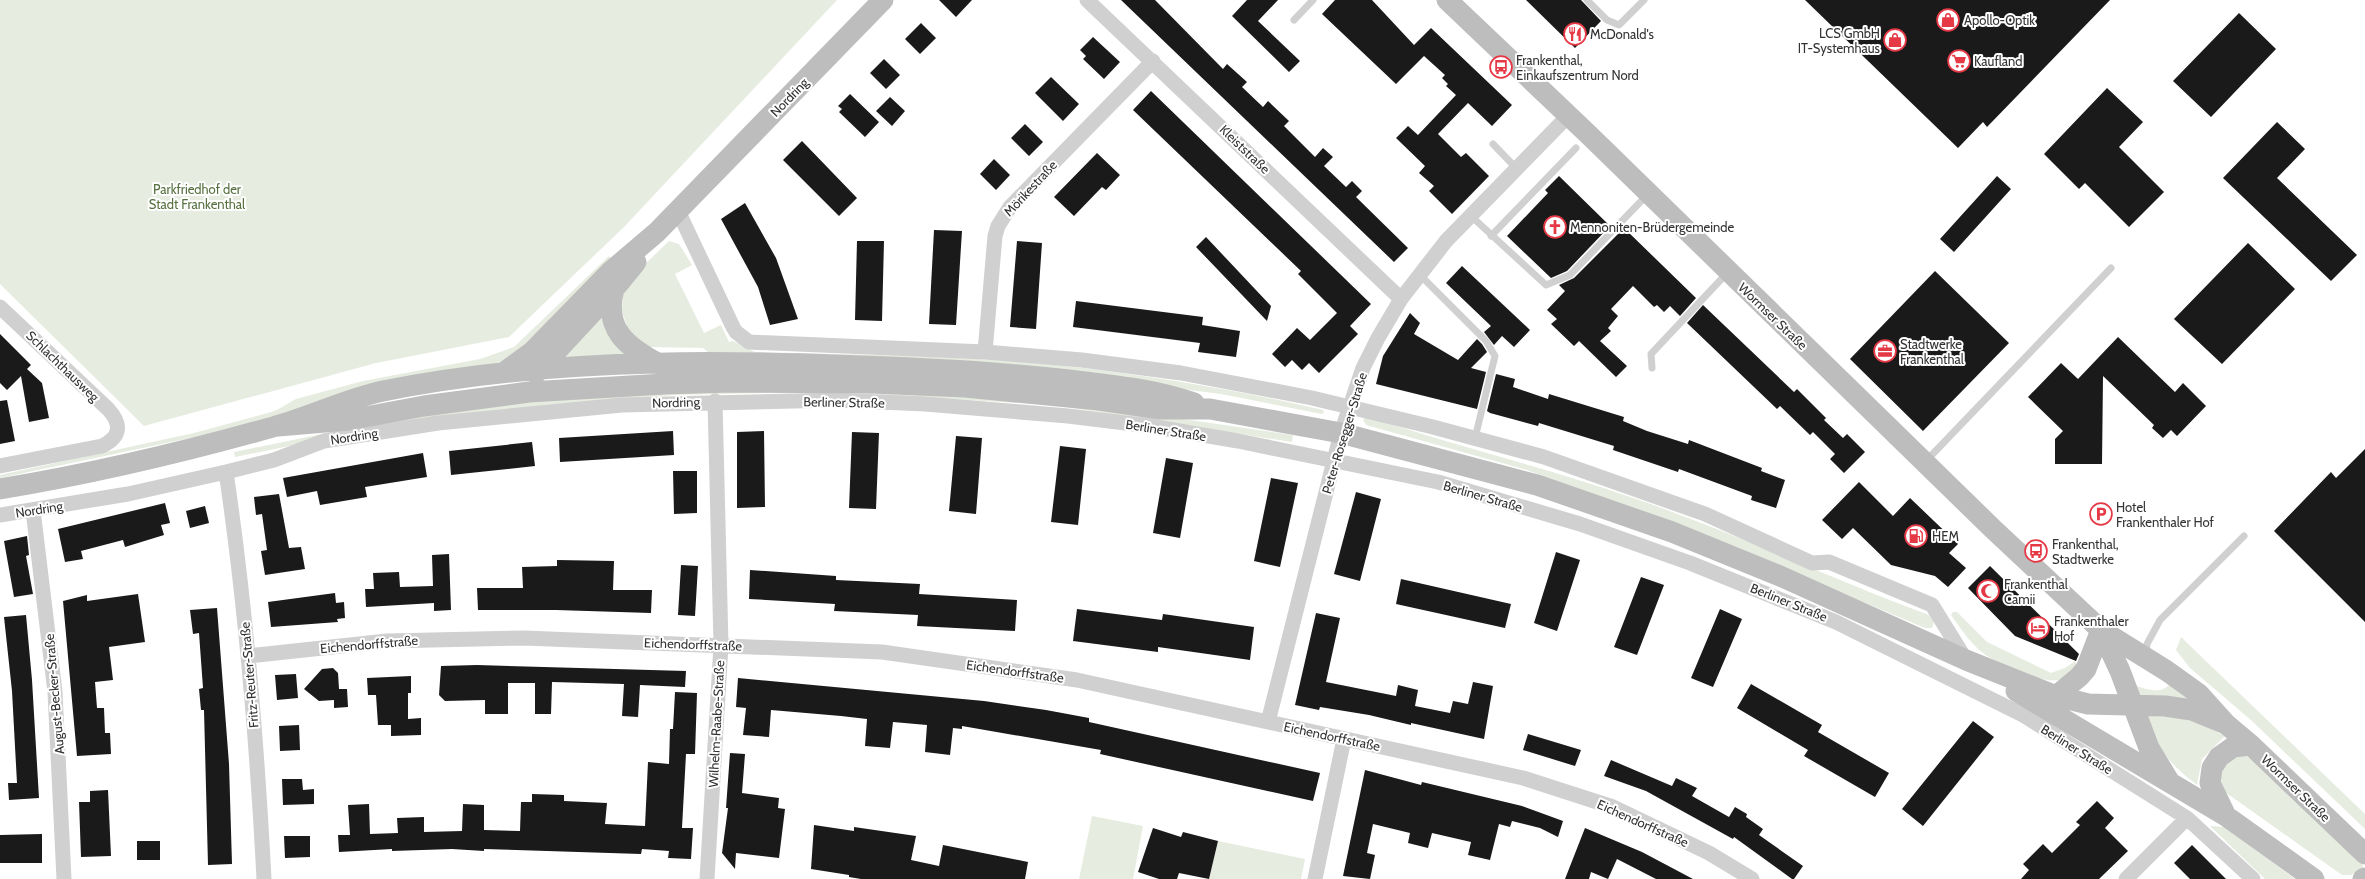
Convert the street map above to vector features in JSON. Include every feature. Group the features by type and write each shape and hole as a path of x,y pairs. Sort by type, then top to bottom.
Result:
{"main road":[{"name":"Nordring","path":"506,371 532,352 610,272 678,212 883,0"},
{"name":"Wormser Straße","path":"1447,0 1924,463 2101,630 2145,657 2199,694 2226,724 2252,745 2365,854"},
{"name":"Nordring","path":"505,395 525,383 542,368 614,289 657,232"},
{"path":"614,289 611,301 612,318 620,337 638,353 660,364"},
{"name":"Nordring","path":"0,489 197,448 278,426 345,401 379,392 506,371 542,368 660,364 713,364"},
{"name":"Berliner Straße","path":"713,364 882,366 1033,376 1163,393 1210,409 1341,433 1537,485 1608,509 1780,576 1966,660 2056,696"},
{"name":"Nordring","path":"278,426 349,420 505,395 664,384 731,382"},
{"name":"Berliner Straße","path":"731,382 873,383 965,387 1099,400 1160,409 1210,409"},
{"name":"Wormser Straße","path":"2101,630 2133,706"},
{"path":"2056,696 2080,677 2086,669 2101,630"},
{"name":"Berliner Straße","path":"1966,660 2170,783"},
{"name":"Wormser Straße","path":"2056,696 2088,704 2165,706 2192,710 2226,724"},
{"path":"2133,706 2149,748 2170,783 2226,816 2314,879"},
{"path":"2226,816 2210,783 2212,768 2219,757 2233,747 2252,745"}],"street":[{"name":"Kleiststraße","path":"1087,0 1153,61 1401,299"},
{"name":"Mörikestraße","path":"985,352 993,246 998,226 1010,207 1153,61"},
{"name":"Peter-Rosegger-Straße","path":"1268,722 1341,433 1349,407 1375,344 1401,299 1446,241 1568,116"},
{"name":"Berliner Straße","path":"678,212 736,332 749,342 757,344 985,352 1082,360 1181,373 1235,382 1349,407 1475,438 1544,457 1705,514 1812,563 1829,562 1932,605 1966,660"},
{"name":"Schlachthausweg","path":"0,307 117,419 117,430 110,442 102,446 0,466"},
{"name":"Berliner Straße","path":"715,401 843,400 925,404 1068,416 1150,426 1334,460 1438,482 1580,524 1690,563 1836,622 2023,715 2186,818"},
{"name":"Nordring","path":"0,515 128,494 274,460 324,441 438,422 622,405 715,401"},
{"name":"Wilhelm-Raabe-Straße","path":"707,879 721,645 715,401"},
{"name":"Fritz-Reuter-Straße","path":"226,472 239,558 258,771 264,879"},
{"name":"August-Becker-Straße","path":"33,510 55,692 64,879"},
{"name":"Eichendorffstraße","path":"248,656 402,640 524,638 890,653 1077,680 1523,778 1613,807 1708,853 1752,879"},
{"path":"1315,879 1344,739"},
{"path":"2126,879 2186,818 2253,879"}],"lane":[{"path":"1294,20 1313,0"},
{"path":"1587,0 1607,20 1619,25 1644,0"},
{"path":"1493,144 1517,169"},
{"path":"1491,236 1576,148"},
{"path":"1471,216 1546,286 1570,275 1648,194"},
{"path":"1924,463 2111,268"},
{"path":"1652,368 1651,354 1728,272"},
{"path":"1419,274 1486,342 1495,356 1475,438"},
{"path":"2145,657 2147,644 2160,620 2244,536"}],"green space":[{"name":"Parkfriedhof der Stadt Frankenthal","path":"0,0 837,0 624,227 509,337 376,363 144,426 0,284"},
{"path":"669,241 679,244 692,265 675,274 704,333 721,325 729,342 733,341 755,352 955,358 1075,367 1138,375 1231,391 1293,403 1323,410 1324,412 1322,414 1221,394 1135,383 715,358 703,348 648,347 628,330 622,311 623,295 642,267"},
{"path":"609,256 616,264 509,359 481,369 195,437 0,478 0,475 194,433 275,411 296,399 363,381 480,359 514,347"},
{"path":"604,313 636,359 564,360 563,356"},
{"path":"762,388 1053,400 1293,435 1292,442 1053,405 851,393 762,393 674,395 547,405 392,425 235,457 234,452 390,420 547,399"},
{"path":"1367,416 1598,486 1668,510 1929,615 1934,622 1932,628 1925,628 1708,537 1527,470 1366,425 1363,420"},
{"path":"1953,612 1957,612 1987,642 2051,673 2065,668 2075,661 2077,664 2067,676 2058,680 2041,679 2019,672 1983,653 1974,645 1951,615"},
{"path":"2181,637 2365,814 2365,829 2252,721 2190,668 2176,650"},
{"path":"2172,682 2191,700 2140,695 2136,686 2151,690 2160,690 2164,689"},
{"path":"2147,716 2170,716 2196,722 2225,736 2202,759 2197,785 2172,763 2160,747"},
{"path":"2234,756 2245,756 2252,759 2363,865 2363,869 2351,875 2342,875 2225,792 2218,775 2223,764"},
{"path":"1092,816 1143,826 1133,879 1079,879"},
{"path":"2210,826 2224,827 2295,879 2265,879"},
{"path":"1218,841 1305,859 1301,879 1209,879"}],"building":[{"path":"939,0 972,0 956,17"},
{"path":"1121,0 1155,0 1223,69 1227,64 1247,82 1242,87 1263,107 1268,101 1289,121 1284,126 1315,157 1323,148 1333,157 1324,166 1346,187 1352,181 1362,191 1356,197 1408,248 1394,262"},
{"path":"1247,0 1278,0 1258,21 1300,61 1289,72 1232,16"},
{"path":"1335,0 1372,0 1414,45 1431,28 1512,105 1492,126 1468,103 1438,134 1461,157 1466,153 1489,176 1452,214 1429,191 1434,186 1419,173 1425,166 1396,138 1408,126 1418,135 1456,95 1446,86 1448,84 1442,78 1445,75 1424,56 1396,84 1322,14"},
{"name":"McDonald's","path":"1526,0 1581,0 1601,21 1575,48"},
{"name":"Kaufland","path":"1805,0 2110,0 1987,127 1983,122 1958,148"},
{"path":"2239,13 2276,49 2211,117 2173,81"},
{"path":"921,23 936,38 920,54 905,39"},
{"path":"1093,37 1120,62 1104,79 1083,59 1086,56 1080,50"},
{"path":"884,59 900,75 886,89 870,73"},
{"path":"1051,77 1079,104 1063,121 1035,93"},
{"path":"2107,88 2143,122 2119,147 2164,192 2129,227 2085,183 2079,189 2044,154"},
{"path":"1151,91 1371,304 1350,326 1358,334 1319,373 1309,363 1302,370 1292,360 1285,367 1272,354 1297,328 1310,340 1337,313 1298,274 1301,271 1133,110"},
{"path":"850,94 879,122 865,137 839,112 842,109 838,106"},
{"path":"890,97 905,111 892,126 876,111"},
{"path":"2277,122 2305,149 2277,178 2357,255 2331,281 2223,178"},
{"path":"1025,124 1043,142 1029,156 1011,138"},
{"path":"802,141 857,198 839,216 783,160"},
{"path":"1097,153 1120,175 1106,190 1102,187 1074,216 1054,197"},
{"path":"994,159 1010,175 996,190 980,174"},
{"name":"Mennoniten-Brüdergemeinde","path":"1559,176 1610,226 1567,271 1551,278 1507,236 1548,193 1545,190"},
{"path":"1997,176 2011,189 1954,252 1940,239"},
{"path":"745,203 776,258 798,319 770,325 758,287 721,219"},
{"path":"1624,228 1696,298 1680,316 1670,306 1664,312 1657,305 1654,307 1633,286 1611,309 1618,316 1608,328 1611,331 1600,341 1627,366 1616,377 1579,341 1574,346 1551,324 1557,319 1547,310 1565,291 1559,285 1574,278"},
{"path":"934,230 962,231 956,325 929,324"},
{"path":"1206,237 1271,306 1267,321 1196,247"},
{"path":"857,241 884,241 882,321 855,320"},
{"path":"1017,241 1042,243 1036,329 1010,327"},
{"path":"2248,243 2295,289 2222,364 2174,319"},
{"path":"1462,266 1530,330 1514,347 1502,336 1494,345 1484,332 1491,326 1446,283"},
{"name":"Stadtwerke Frankenthal","path":"1935,271 2009,343 1923,431 1850,359"},
{"path":"1076,301 1203,317 1202,325 1240,331 1236,357 1198,352 1200,343 1073,327"},
{"path":"1703,305 1794,392 1797,389 1826,418 1824,420 1843,438 1847,434 1865,452 1844,473 1830,459 1835,454 1813,432 1810,435 1780,406 1777,409 1687,323"},
{"path":"1410,313 1420,323 1414,334 1458,360 1477,339 1482,344 1487,352 1471,368 1486,372 1477,409 1376,384 1383,356"},
{"path":"0,334 31,365 27,369 42,383 49,418 29,422 21,376 7,390 0,383"},
{"path":"2118,337 2175,392 2183,383 2206,406 2177,436 2171,430 2163,438 2152,428 2154,425 2103,376 2102,464 2055,464 2055,439 2063,431 2028,397 2061,363 2078,379"},
{"path":"1496,374 1515,379 1513,387 1548,399 1549,394 1624,417 1623,421 1647,431 1688,444 1689,440 1762,468 1761,471 1785,480 1776,508 1751,500 1752,496 1679,469 1678,472 1613,450 1614,446 1539,423 1538,426 1490,413 1487,411"},
{"path":"7,400 15,441 0,444 0,401"},
{"path":"673,431 674,455 560,462 559,438"},
{"path":"764,431 765,507 737,508 737,432"},
{"path":"852,432 879,433 876,509 849,508"},
{"path":"956,436 982,438 976,514 949,511"},
{"path":"532,442 535,466 451,475 449,451"},
{"path":"1060,446 1086,449 1078,525 1051,522"},
{"path":"2365,449 2365,622 2274,531 2331,472 2336,478"},
{"path":"423,453 427,477 365,487 367,497 320,505 317,491 287,497 283,478"},
{"path":"1166,458 1193,463 1180,538 1153,533"},
{"path":"673,471 697,471 697,513 674,514"},
{"path":"1271,478 1298,483 1280,567 1254,561"},
{"path":"1859,482 1893,516 1910,498 1958,544 1949,553 1966,568 1948,587 1935,576 1891,565 1853,528 1842,539 1822,520"},
{"path":"1356,492 1381,499 1360,581 1334,574"},
{"path":"279,494 289,548 301,547 305,569 265,575 261,551 267,550 262,514 256,515 254,497"},
{"path":"165,503 170,523 161,525 164,535 125,547 123,540 81,551 83,559 65,562 58,529"},
{"path":"205,506 209,523 190,528 186,511"},
{"path":"27,536 29,555 26,556 33,594 14,597 4,541"},
{"path":"1556,552 1580,560 1557,631 1534,623"},
{"path":"449,554 451,610 434,611 434,603 366,607 365,589 374,589 373,573 399,572 400,587 433,586 432,555"},
{"path":"557,560 614,561 613,590 652,590 651,613 556,610 478,610 477,588 523,588 522,567 557,566"},
{"path":"681,565 698,566 695,616 678,615"},
{"path":"1990,566 2079,654 2076,661 2015,636 1968,588"},
{"path":"750,570 836,576 836,580 920,584 919,594 1017,600 1015,631 917,626 918,615 834,611 835,604 749,599"},
{"path":"1641,577 1664,585 1637,655 1614,647"},
{"path":"1401,579 1511,604 1505,628 1396,604"},
{"path":"335,593 336,603 344,602 345,618 337,619 338,622 271,627 268,602"},
{"path":"138,594 145,642 109,647 113,680 95,682 97,708 104,708 105,733 110,733 111,754 77,756 63,601 87,595 87,601"},
{"path":"217,608 229,764 232,864 208,865 204,710 201,710 199,689 203,688 199,633 193,634 190,610"},
{"path":"1077,609 1162,620 1163,614 1254,627 1250,660 1158,647 1158,652 1073,641"},
{"path":"1720,609 1742,619 1713,687 1691,678"},
{"path":"1316,613 1340,618 1326,682 1396,696 1398,685 1418,690 1415,706 1450,713 1453,701 1468,704 1473,682 1493,686 1484,739 1411,723 1411,725 1369,715 1320,707 1319,710 1295,705"},
{"path":"26,615 32,680 39,798 9,800 8,783 17,783 12,691 4,617"},
{"path":"477,665 686,671 685,687 640,685 638,717 622,716 624,684 552,682 551,714 535,714 535,683 508,683 508,714 485,714 485,700 445,701 439,695 441,666"},
{"path":"333,668 338,673 339,689 347,689 348,707 334,708 334,700 319,701 304,689 322,669"},
{"path":"296,674 298,698 277,700 275,675"},
{"path":"411,676 411,693 408,693 408,719 421,718 421,735 391,736 391,725 378,725 376,695 368,695 367,678"},
{"path":"738,678 984,701 1046,710 1089,718 1089,722 1320,773 1313,801 1100,754 1101,750 962,726 962,729 953,728 950,755 925,752 927,725 893,722 890,748 865,746 867,719 841,716 771,710 769,737 743,735 746,708 736,707"},
{"path":"1751,684 1822,725 1818,732 1889,773 1875,797 1804,756 1808,750 1737,708"},
{"path":"675,692 697,693 695,754 686,754 682,828 693,828 691,859 668,858 669,851 642,849 641,854 484,849 484,851 452,849 392,851 392,849 339,852 338,835 350,835 348,805 369,804 370,834 398,833 397,818 424,817 424,832 462,831 463,804 484,805 484,830 520,831 521,802 532,802 532,794 564,795 564,801 607,803 605,824 645,826 648,762 669,764 670,729 673,729"},
{"path":"1973,721 1994,737 1923,826 1902,809"},
{"path":"299,725 300,750 280,751 279,726"},
{"path":"1528,734 1581,750 1575,766 1523,750"},
{"path":"730,753 745,754 742,793 779,798 778,808 785,809 779,858 736,853 735,869 722,853 728,808 726,808"},
{"path":"1611,760 1672,786 1676,778 1697,788 1692,796 1729,817 1735,807 1747,814 1746,817 1763,829 1759,835 1803,866 1794,879 1792,879 1734,837 1733,839 1646,791 1604,776"},
{"path":"1365,770 1421,785 1422,782 1522,806 1563,821 1558,837 1540,828 1512,821 1510,827 1499,824 1490,860 1468,855 1471,842 1432,833 1428,848 1408,843 1410,833 1373,824 1367,853 1375,855 1370,879 1343,876"},
{"path":"282,779 302,779 303,790 314,789 314,804 283,805"},
{"path":"108,790 111,856 81,857 79,802 90,802 90,791"},
{"path":"2097,801 2114,818 2105,828 2128,851 2099,879 2021,879 2029,870 2023,864 2043,844 2052,853 2080,825 2076,822"},
{"path":"814,825 854,831 854,827 916,836 911,860 939,866 943,845 1028,862 1025,879 861,879 849,877 849,875 811,869"},
{"path":"1153,828 1181,837 1183,832 1218,841 1209,879 1179,873 1177,879 1159,879 1138,872"},
{"path":"1585,828 1642,852 1693,879 1656,879 1617,859 1608,879 1591,872 1589,879 1565,879"},
{"path":"42,834 42,863 0,863 0,835"},
{"path":"284,836 310,836 310,857 285,858"},
{"path":"137,841 160,841 160,860 137,860"},
{"path":"2192,845 2226,879 2190,879 2174,863"}],"place":[{"name":"Apollo-Optik","path":"1948,20"},
{"name":"McDonald's","path":"1575,34"},
{"name":"LCS GmbH IT-Systemhaus","path":"1895,40"},
{"name":"Kaufland","path":"1959,61"},
{"name":"Frankenthal, Einkaufszentrum Nord","path":"1501,67"},
{"name":"Mennoniten-Brüdergemeinde","path":"1555,227"},
{"name":"Stadtwerke Frankenthal","path":"1885,351"},
{"name":"Hotel Frankenthaler Hof","path":"2101,514"},
{"name":"HEM","path":"1916,536"},
{"name":"Frankenthal, Stadtwerke","path":"2036,551"},
{"name":"Frankenthal Camii","path":"1988,591"},
{"name":"Frankenthaler Hof","path":"2038,628"}]}
